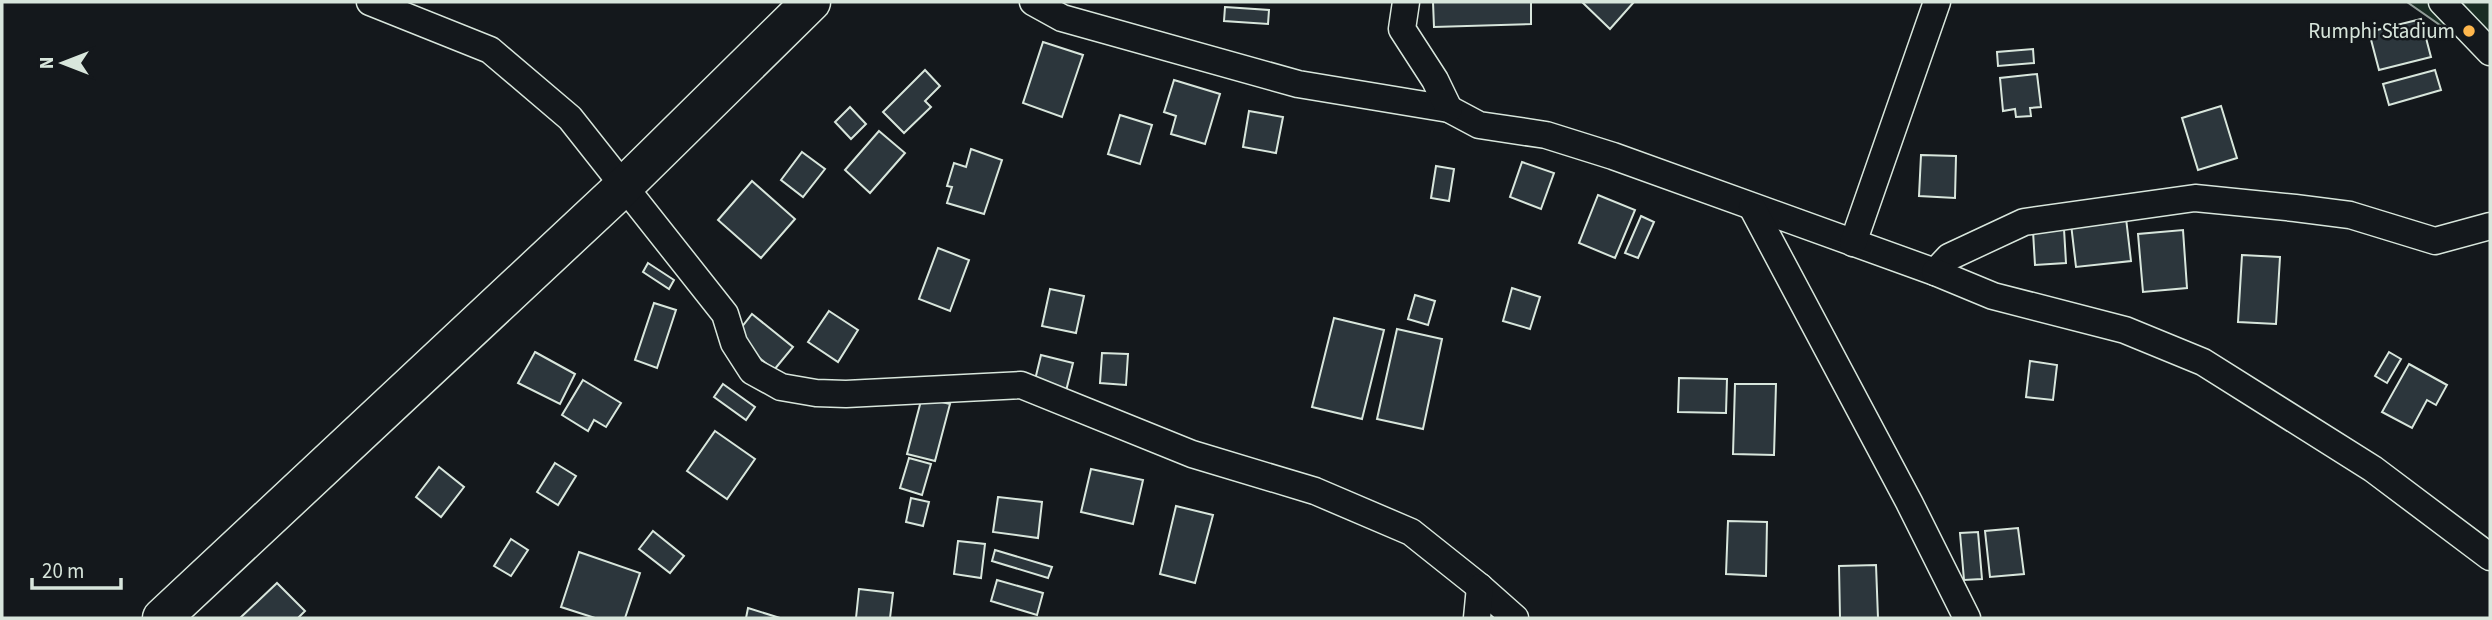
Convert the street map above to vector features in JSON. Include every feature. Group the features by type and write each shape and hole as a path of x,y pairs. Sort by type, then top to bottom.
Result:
{"main road":[{"path":"162,618 624,186 811,2"}],"street":[{"path":"370,2 490,50 570,118 725,314 734,343 752,371 781,387 816,393 846,394 1021,386 1192,454 1315,491 1411,532 1515,618"},
{"path":"1033,2 1062,18 1298,84 1449,109 1479,125 1557,139 1613,156 1935,272 1993,296 2125,330 2203,362 2373,469 2490,557"},
{"path":"1406,2 1402,29 1435,80 1449,109"},
{"path":"1853,243 1937,2"},
{"path":"2442,2 2490,52"},
{"path":"1935,272 1950,257 2024,222 2195,198 2350,215 2435,241 2490,226"},
{"path":"1752,207 1968,618"},
{"path":"1477,618 1480,587"}],"green space":[{"name":"Rumphi Stadium","path":"2407,2 2490,2 2490,60"}],"building":[{"path":"1433,2 1531,2 1531,24 1434,27"},
{"path":"1582,2 1634,2 1610,29"},
{"path":"1225,7 1269,10 1268,24 1224,21"},
{"path":"2421,19 2431,57 2379,70 2369,32"},
{"path":"1043,42 1083,55 1062,117 1023,103"},
{"path":"2033,49 2034,63 1998,66 1997,52"},
{"path":"925,70 940,86 925,101 931,107 904,133 883,112"},
{"path":"2435,70 2441,90 2389,105 2383,84"},
{"path":"2037,74 2041,107 2030,108 2031,116 2016,117 2015,109 2003,111 2000,78"},
{"path":"1174,80 1220,94 1205,144 1171,134 1176,116 1164,112"},
{"path":"2221,106 2237,158 2198,170 2182,118"},
{"path":"850,107 866,124 851,139 835,122"},
{"path":"1249,111 1283,117 1276,153 1243,147"},
{"path":"1120,115 1152,125 1140,164 1108,154"},
{"path":"879,131 905,153 870,193 845,170"},
{"path":"971,149 1002,160 984,214 947,203 952,187 947,186 954,163 966,167"},
{"path":"802,152 825,169 803,197 781,180"},
{"path":"1921,155 1956,156 1955,198 1919,196"},
{"path":"1522,162 1554,173 1541,209 1510,197"},
{"path":"1436,166 1454,169 1449,201 1431,198"},
{"path":"752,181 795,219 761,258 718,220"},
{"path":"1598,195 1635,210 1615,258 1579,243"},
{"path":"1641,216 1654,222 1638,258 1625,253"},
{"path":"2126,218 2131,261 2076,267 2071,224"},
{"path":"2064,229 2066,263 2035,265 2033,231"},
{"path":"2183,230 2187,288 2143,292 2138,234"},
{"path":"938,248 969,260 950,311 919,299"},
{"path":"2242,255 2280,257 2276,324 2238,322"},
{"path":"648,263 674,280 669,289 643,272"},
{"path":"1512,288 1540,297 1530,329 1503,321"},
{"path":"1050,289 1084,296 1076,333 1042,326"},
{"path":"1415,295 1435,301 1428,325 1408,319"},
{"path":"654,303 676,310 657,368 635,360"},
{"path":"829,311 858,330 838,362 808,342"},
{"path":"752,314 793,347 774,370 734,337"},
{"path":"1334,318 1384,330 1362,419 1312,407"},
{"path":"1397,329 1442,339 1423,429 1377,419"},
{"path":"535,352 575,374 560,404 518,383"},
{"path":"2389,352 2401,359 2387,383 2375,376"},
{"path":"1102,353 1128,354 1126,385 1100,383"},
{"path":"1041,355 1073,363 1066,391 1034,384"},
{"path":"2030,361 2057,365 2053,400 2026,397"},
{"path":"2409,364 2447,385 2436,405 2427,400 2412,428 2382,412"},
{"path":"1679,378 1727,379 1726,413 1678,412"},
{"path":"583,380 621,403 606,427 594,420 588,431 562,415"},
{"path":"723,384 755,407 746,420 714,397"},
{"path":"1735,384 1776,384 1774,455 1733,454"},
{"path":"922,397 950,404 935,461 907,454"},
{"path":"715,431 755,459 727,499 687,471"},
{"path":"909,458 931,464 922,495 900,488"},
{"path":"555,463 576,476 558,505 537,492"},
{"path":"439,467 464,487 441,517 416,497"},
{"path":"1091,469 1143,480 1133,524 1081,512"},
{"path":"998,497 1042,502 1038,538 993,532"},
{"path":"911,498 929,502 923,526 906,522"},
{"path":"1176,506 1213,515 1195,583 1160,574"},
{"path":"1728,521 1767,522 1766,576 1726,574"},
{"path":"2018,528 2024,574 1990,577 1985,531"},
{"path":"653,531 684,556 670,573 639,549"},
{"path":"1978,532 1982,579 1964,580 1960,533"},
{"path":"511,539 528,550 511,576 494,566"},
{"path":"958,541 985,544 981,578 954,574"},
{"path":"995,550 1052,567 1048,578 992,561"},
{"path":"579,552 640,573 625,618 595,618 561,607"},
{"path":"1876,565 1878,618 1840,618 1839,566"},
{"path":"997,580 1043,593 1037,615 991,601"},
{"path":"277,583 305,611 298,618 240,618"},
{"path":"859,589 893,593 890,618 856,618"},
{"path":"748,608 780,618 746,618"}],"place":[{"name":"Rumphi Stadium","path":"2469,31"}]}
